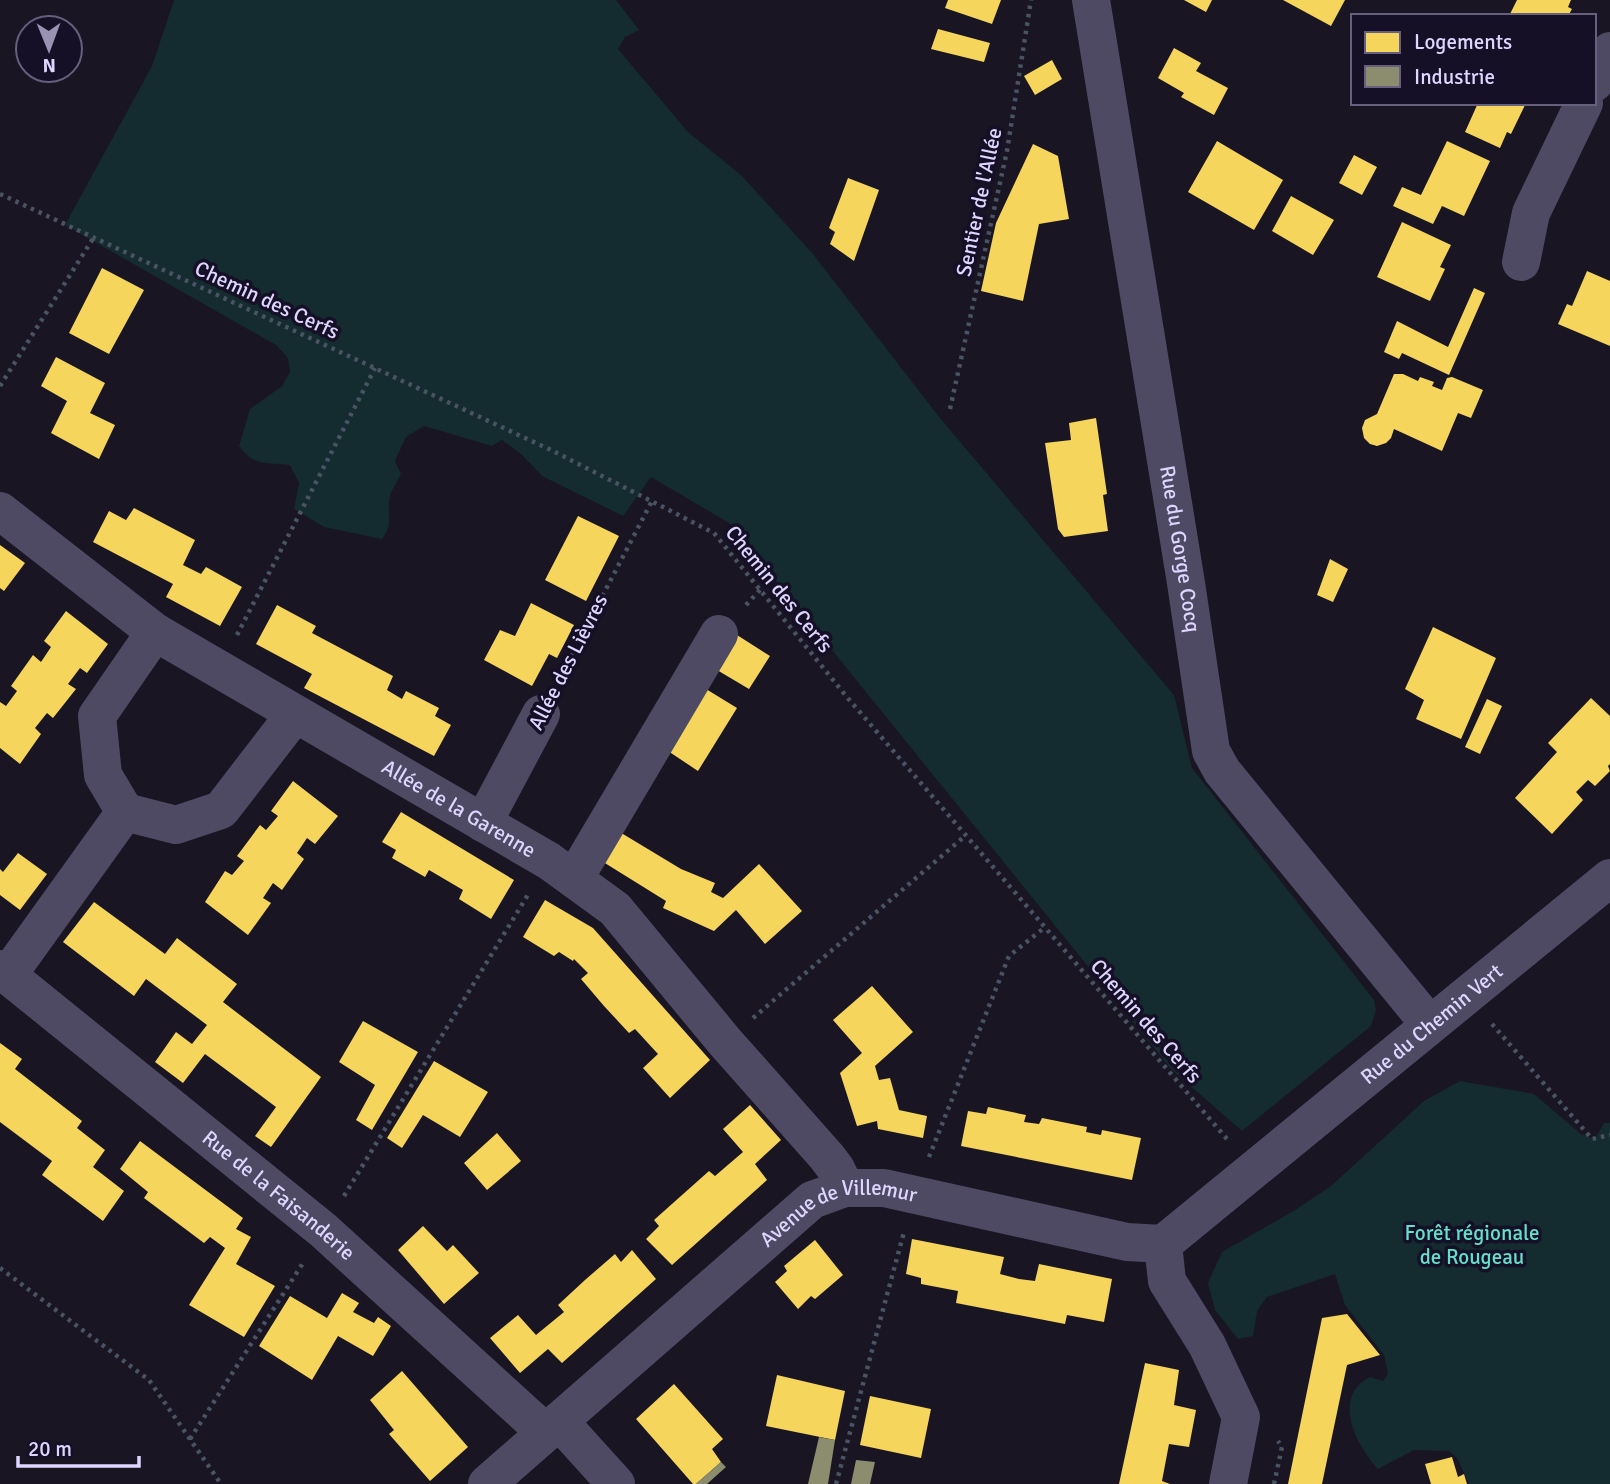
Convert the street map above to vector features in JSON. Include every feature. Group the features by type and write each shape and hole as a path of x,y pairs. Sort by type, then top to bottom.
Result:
{"street":[{"name":"Rue du Gorge Cocq","path":"1091,0 1211,751 1222,771 1430,1025"},
{"path":"1596,79 1610,51"},
{"path":"1521,262 1531,213 1583,105"},
{"name":"Allée de la Garenne","path":"0,511 155,632 562,870 615,909 725,1042 827,1157 845,1188"},
{"path":"155,632 97,716 103,775 125,812 176,825 221,810 295,714"},
{"path":"562,870 719,634"},
{"name":"Allée des Lièvres","path":"483,823 541,715"},
{"path":"4,972 125,812"},
{"name":"Rue du Chemin Vert","path":"1253,1169 1610,878"},
{"name":"Rue de la Faisanderie","path":"4,972 324,1230 616,1484"},
{"path":"1228,1484 1241,1418 1207,1345 1167,1281 1163,1244 1253,1169"},
{"name":"Avenue de Villemur","path":"487,1484 812,1200 845,1188 884,1188 1127,1241 1163,1244"}],"path":[{"name":"Sentier de l'Allée","path":"950,409 1007,151 1031,0"},
{"name":"Chemin des Cerfs","path":"0,194 551,450 714,533 846,696 1253,1169"},
{"path":"0,386 94,237"},
{"path":"219,671 376,368"},
{"name":"Allée des Lièvres","path":"541,715 652,500"},
{"path":"725,1042 965,835"},
{"path":"190,1439 324,1230 562,870"},
{"path":"836,1484 914,1196 1009,956 1044,928"},
{"path":"1466,994 1592,1139 1610,1135"},
{"path":"0,1268 149,1380 221,1484"}],"green space":[{"path":"174,0 616,0 639,30 625,37 618,49 688,132 742,176 813,254 940,418 1174,695 1192,768 1374,1000 1376,1010 1371,1026 1242,1131 1172,1070 729,523 651,477 623,516 542,476 521,454 502,440 492,446 424,426 406,437 395,461 401,474 389,501 389,525 382,539 324,527 294,509 299,483 290,465 256,460 239,446 250,409 282,386 290,372 288,358 276,345 65,225 152,66"},
{"name":"Forêt régionale de Rougeau","path":"1460,1081 1534,1094 1581,1134 1595,1139 1604,1123 1610,1123 1610,1484 1469,1484 1457,1458 1449,1451 1414,1450 1378,1469 1356,1435 1350,1408 1358,1385 1370,1377 1383,1381 1388,1374 1384,1355 1345,1305 1335,1274 1267,1297 1257,1311 1253,1336 1238,1339 1215,1310 1208,1283 1222,1252 1331,1186 1424,1101"}],"building: Logements":[{"path":"948,0 1001,0 992,24 945,8"},
{"path":"1184,0 1212,0 1206,12"},
{"path":"1283,0 1345,0 1331,26"},
{"path":"1517,0 1571,0 1568,7 1572,9 1569,14 1510,14"},
{"path":"938,29 990,43 984,62 931,49"},
{"path":"1174,48 1201,63 1196,71 1228,88 1214,115 1181,97 1184,93 1158,78"},
{"path":"1052,60 1062,79 1035,95 1024,76"},
{"path":"1477,105 1525,105 1511,134 1507,132 1500,148 1465,132"},
{"path":"1217,141 1283,180 1254,230 1188,192"},
{"path":"1447,141 1490,161 1464,216 1442,206 1433,224 1393,206 1402,187 1421,195"},
{"path":"1033,144 1058,156 1069,219 1039,224 1023,301 981,291 996,223"},
{"path":"1354,155 1377,167 1362,195 1339,183"},
{"path":"848,178 879,190 854,261 830,244 835,232 829,228"},
{"path":"1291,196 1334,220 1313,255 1272,231"},
{"path":"1402,222 1451,245 1440,267 1445,269 1430,301 1377,277"},
{"path":"102,268 144,290 109,354 69,333"},
{"path":"1587,271 1610,281 1610,346 1558,324 1567,304 1572,306"},
{"path":"1474,288 1485,293 1449,375 1402,353 1399,359 1384,352 1397,321 1448,347"},
{"path":"56,357 105,383 90,413 115,425 99,459 51,433 67,401 41,386"},
{"path":"1394,374 1403,374 1418,381 1420,377 1434,382 1432,386 1442,390 1447,378 1452,377 1483,390 1471,418 1458,413 1442,451 1394,429 1386,443 1377,446 1364,438 1362,428 1365,420 1377,414"},
{"path":"1096,418 1107,494 1103,495 1108,531 1064,537 1058,529 1045,443 1071,440 1069,423"},
{"path":"134,508 195,540 183,565 201,574 206,567 242,587 220,626 166,597 173,584 93,542 109,511 126,520"},
{"path":"578,516 619,536 586,601 545,580"},
{"path":"0,545 25,563 4,591 0,588"},
{"path":"1330,559 1348,569 1333,602 1317,595"},
{"path":"531,603 574,625 557,658 549,654 532,686 484,660 500,630 515,636"},
{"path":"277,605 316,626 312,633 393,676 387,690 402,699 406,691 439,708 435,716 451,725 434,756 304,688 312,674 256,644"},
{"path":"66,611 108,644 87,673 80,668 68,684 76,689 53,718 47,713 35,728 41,734 20,764 0,748 0,702 6,706 17,691 11,686 33,655 41,662 51,647 44,641"},
{"path":"1433,627 1496,658 1461,739 1416,719 1424,700 1405,689"},
{"path":"737,635 770,656 749,689 717,670"},
{"path":"706,689 737,708 698,771 668,751"},
{"path":"1591,698 1610,716 1610,771 1595,786 1588,780 1576,792 1583,800 1552,834 1515,798 1557,752 1548,743"},
{"path":"1487,699 1502,706 1480,754 1465,747"},
{"path":"293,781 338,816 315,844 307,838 297,853 304,859 282,890 273,883 263,898 271,903 248,935 205,902 225,871 232,875 244,861 237,856 260,825 266,830 278,816 271,811"},
{"path":"401,812 514,880 491,919 459,899 463,890 429,870 425,877 392,858 396,850 382,842"},
{"path":"618,831 681,869 715,883 711,892 723,898 759,864 802,911 765,944 736,910 714,931 663,908 666,901 600,860"},
{"path":"18,853 47,874 20,910 0,895 0,869 3,872"},
{"path":"545,900 593,928 710,1060 670,1098 643,1068 658,1054 635,1029 629,1033 604,1006 581,979 588,973 574,959 573,961 559,952 554,956 523,937"},
{"path":"94,902 165,954 177,938 237,984 223,1002 321,1077 271,1147 255,1136 276,1107 205,1054 183,1083 155,1062 176,1032 192,1044 207,1025 146,979 134,996 63,942"},
{"path":"872,986 913,1032 875,1066 879,1080 890,1078 899,1110 927,1116 923,1138 878,1129 877,1121 857,1126 840,1073 862,1053 833,1020"},
{"path":"363,1021 418,1052 372,1130 356,1120 375,1085 339,1062"},
{"path":"0,1043 22,1059 15,1069 82,1121 77,1128 105,1150 93,1167 124,1191 103,1221 42,1175 52,1161 0,1122"},
{"path":"434,1061 488,1092 460,1137 423,1115 402,1148 387,1138"},
{"path":"750,1105 781,1140 755,1164 767,1180 672,1265 646,1239 659,1226 654,1220 709,1171 715,1176 743,1152 723,1129"},
{"path":"988,1107 1026,1115 1024,1122 1039,1124 1042,1118 1087,1127 1086,1132 1101,1135 1102,1130 1141,1138 1132,1180 961,1146 968,1111 986,1114"},
{"path":"497,1133 521,1161 487,1190 464,1163"},
{"path":"140,1141 243,1218 236,1229 251,1237 236,1264 275,1286 244,1337 189,1305 225,1248 210,1237 204,1243 144,1198 148,1192 120,1169"},
{"path":"423,1226 447,1251 453,1245 479,1273 444,1304 398,1250"},
{"path":"912,1239 1004,1257 1000,1274 1019,1279 1035,1281 1039,1264 1112,1279 1104,1322 1067,1315 1065,1324 956,1303 958,1291 921,1284 921,1278 906,1274"},
{"path":"815,1240 843,1275 815,1299 811,1296 798,1309 775,1282 787,1271 784,1266"},
{"path":"632,1250 656,1279 562,1363 548,1349 520,1373 490,1338 518,1315 536,1335 564,1312 558,1305 585,1280 615,1254 621,1262"},
{"path":"342,1293 359,1303 353,1312 374,1323 378,1317 391,1326 373,1356 338,1336 312,1380 259,1346 290,1296 327,1318"},
{"path":"1347,1314 1380,1355 1347,1365 1322,1484 1288,1484 1322,1318"},
{"path":"1145,1363 1179,1370 1174,1405 1196,1410 1189,1447 1169,1444 1162,1481 1170,1484 1119,1484"},
{"path":"402,1371 468,1447 430,1481 389,1434 394,1430 370,1400"},
{"path":"777,1375 845,1391 835,1440 766,1426"},
{"path":"674,1384 723,1439 712,1449 721,1462 696,1484 693,1484 636,1419"},
{"path":"870,1396 931,1409 921,1458 860,1445"},
{"path":"1452,1457 1458,1477 1464,1474 1467,1484 1431,1484 1425,1464"}],"building: Industrie":[{"path":"819,1437 835,1440 828,1484 808,1484"},
{"path":"856,1460 875,1462 870,1484 851,1484"},
{"path":"721,1462 726,1467 707,1484 696,1484"}]}
